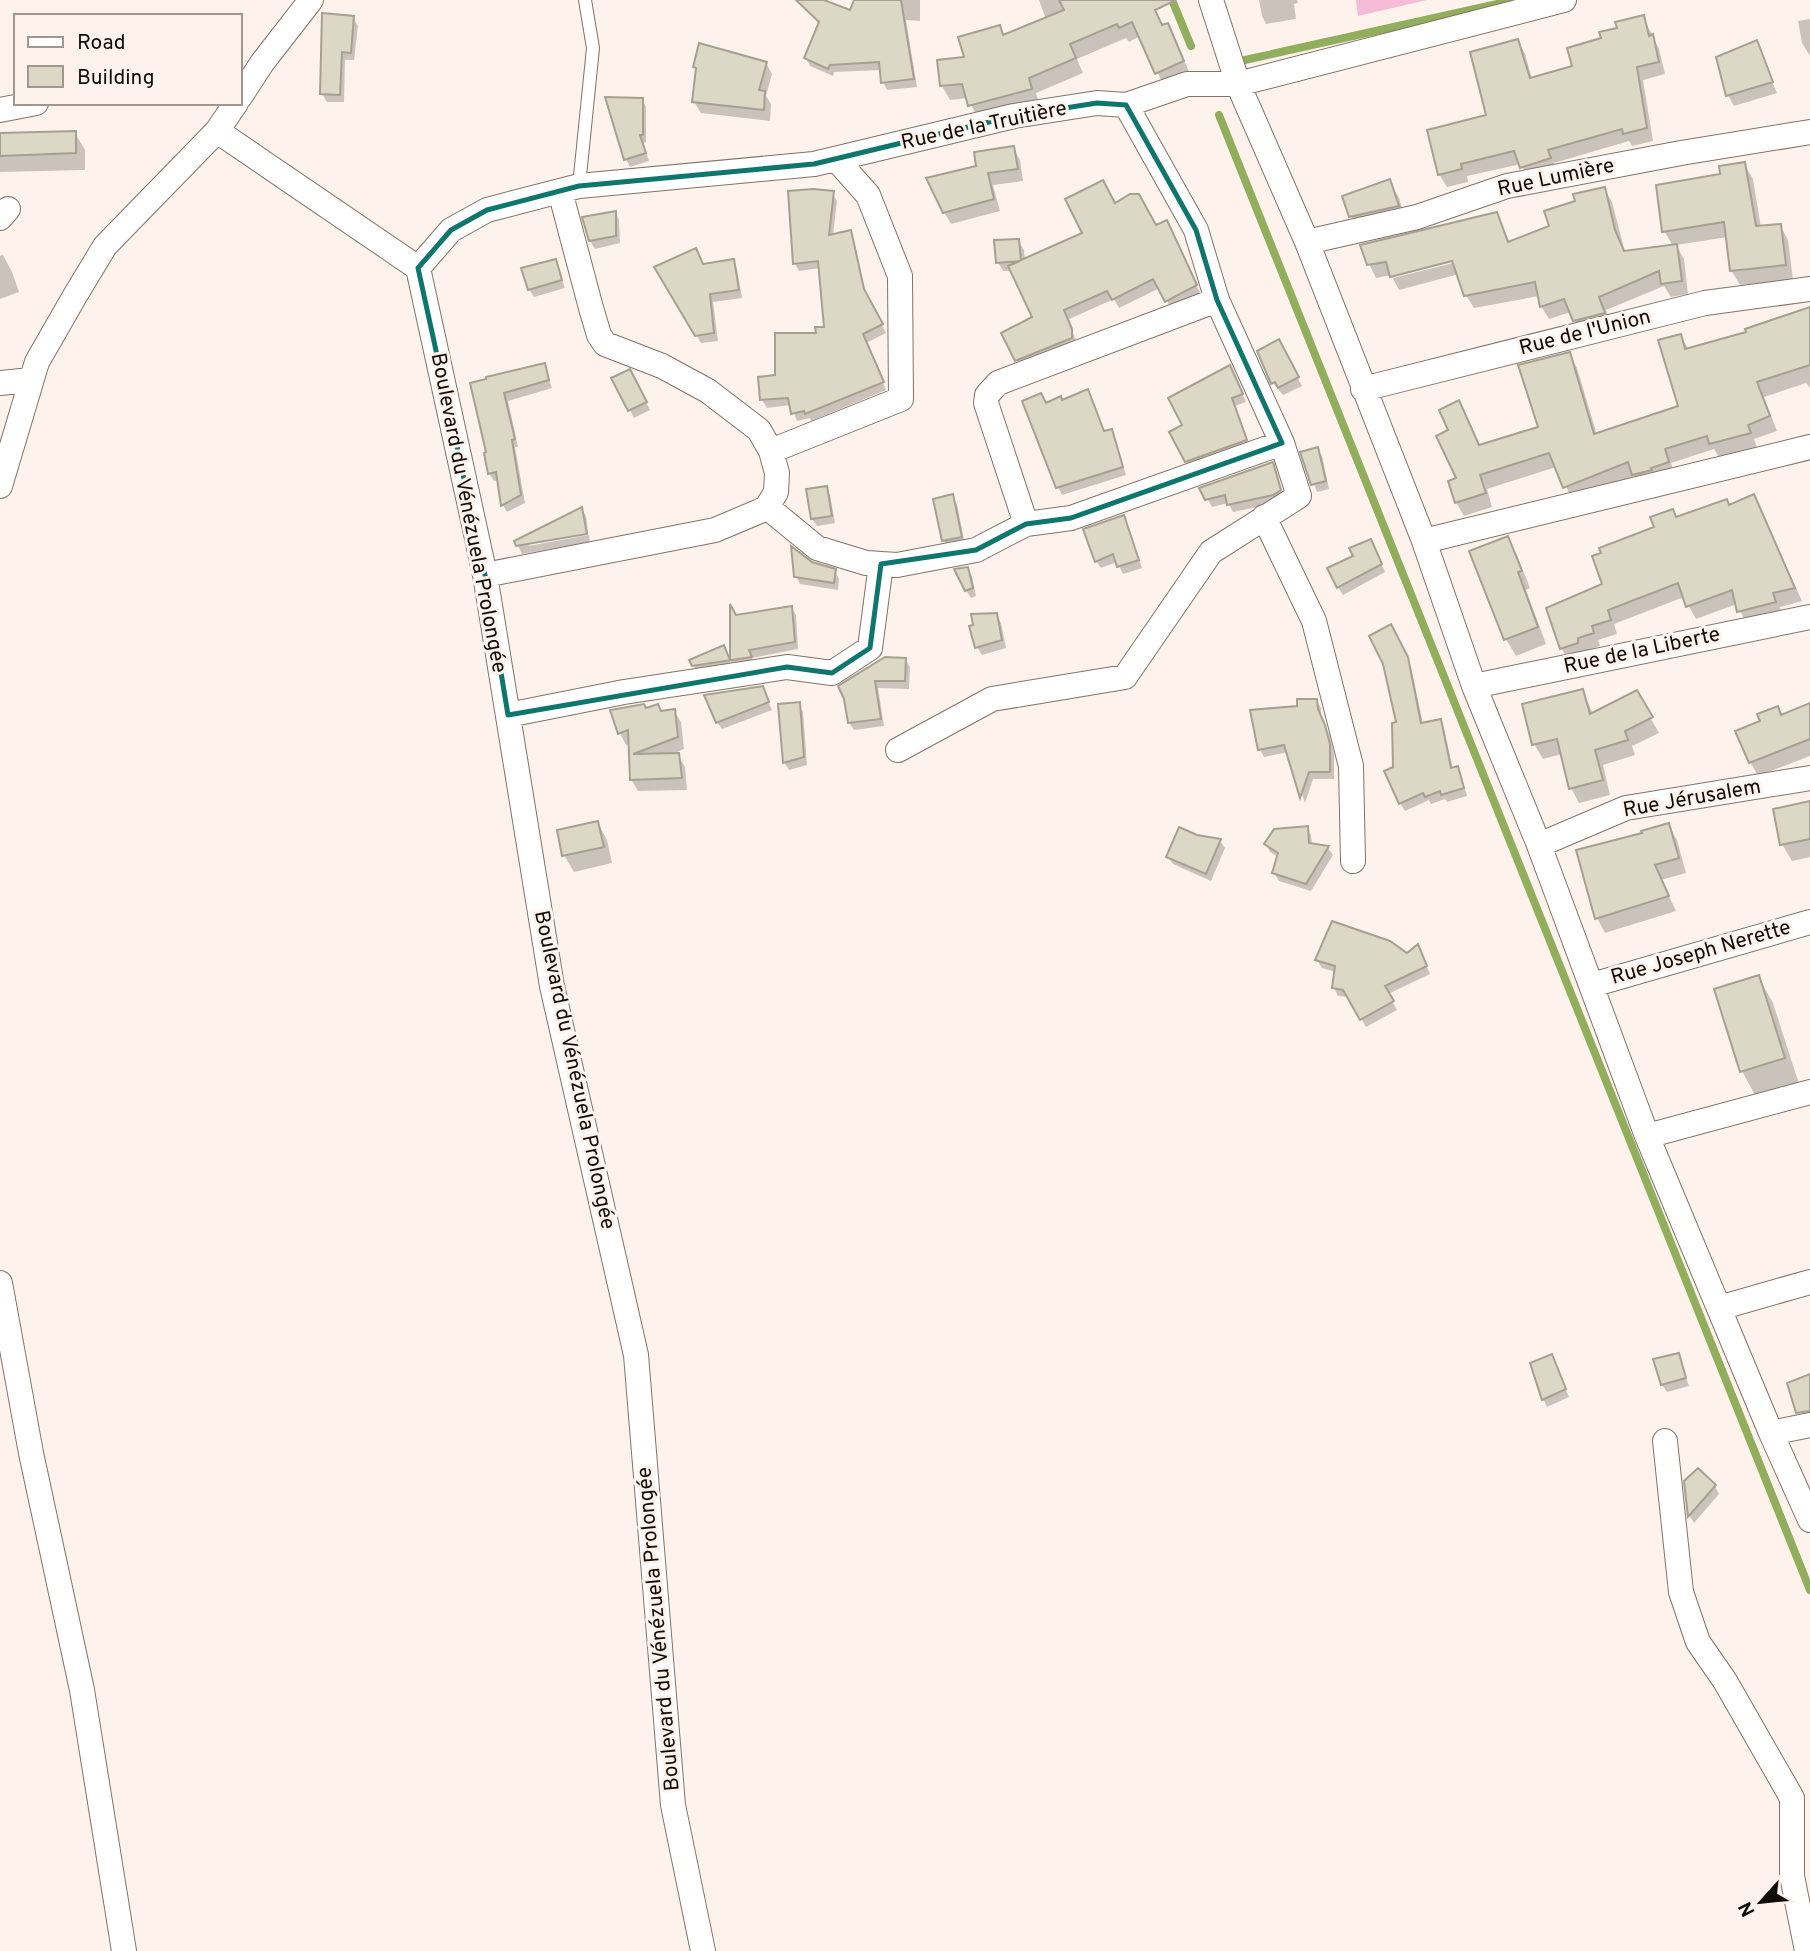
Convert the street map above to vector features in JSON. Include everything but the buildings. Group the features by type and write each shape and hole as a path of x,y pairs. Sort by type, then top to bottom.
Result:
{"street":[{"path":"242,91 251,65 311,0"},
{"path":"1211,0 1238,84 1307,242 1424,541 1474,686 1539,845 1647,1136 1810,1520"},
{"name":"Rue de la Truitière","path":"418,268 451,230 488,210 569,189 814,164 1014,116 1097,103 1126,105 1187,84 1238,84 1564,0"},
{"path":"0,110 26,105"},
{"path":"0,486 37,362 106,246 217,131 235,105"},
{"path":"898,750 992,699 1125,677 1210,552 1299,496 1282,443 1217,300 1196,230 1126,105"},
{"path":"217,131 418,268"},
{"name":"Rue Lumière","path":"1307,242 1417,217 1507,186 1810,132"},
{"path":"771,451 901,399 900,276 868,195 836,159"},
{"path":"485,575 715,530 767,507 776,492 777,473 771,451 759,430 708,391 662,366 605,344 599,335 591,308 569,189"},
{"name":"Boulevard du Vénézuela Prolongée","path":"418,268 485,575 552,986 636,1355 673,1805 704,1951"},
{"name":"Rue de l'Union","path":"1363,389 1704,303 1810,289"},
{"path":"1026,524 986,403 992,388 998,383 1217,300"},
{"path":"0,383 31,380"},
{"path":"767,507 817,548 866,563 897,565 976,550 1026,524 1071,518 1282,443"},
{"path":"1424,541 1810,447"},
{"path":"1264,517 1314,621 1351,766 1353,861"},
{"path":"508,715 624,692 787,667 832,673 870,648 881,564"},
{"name":"Rue de la Liberte","path":"1474,686 1810,617"},
{"name":"Rue Jérusalem","path":"1539,845 1626,808 1810,778"},
{"name":"Rue Joseph Nerette","path":"1592,985 1810,922"},
{"path":"1647,1136 1810,1092"},
{"path":"1719,1308 1810,1282"},
{"path":"0,1283 32,1453 82,1690 124,1951"},
{"path":"1771,1433 1810,1425"},
{"path":"1664,1441 1681,1592 1698,1642 1793,1798 1792,1876 1807,1951"}],"lane":[{"path":"569,189 593,48 585,0"}],"highlighted area":[{"path":"1097,103 1126,105 1196,230 1217,300 1282,443 1071,518 1026,524 976,550 881,564 870,648 832,673 787,667 508,715 485,575 418,268 451,230 487,210 579,186 814,164 1014,116"}],"shaded area":[{"path":"1356,0 1427,0 1358,16"}],"waterway":[{"path":"1172,0 1191,46"},
{"path":"1245,60 1515,0"},
{"path":"1219,115 1810,1590"}]}
